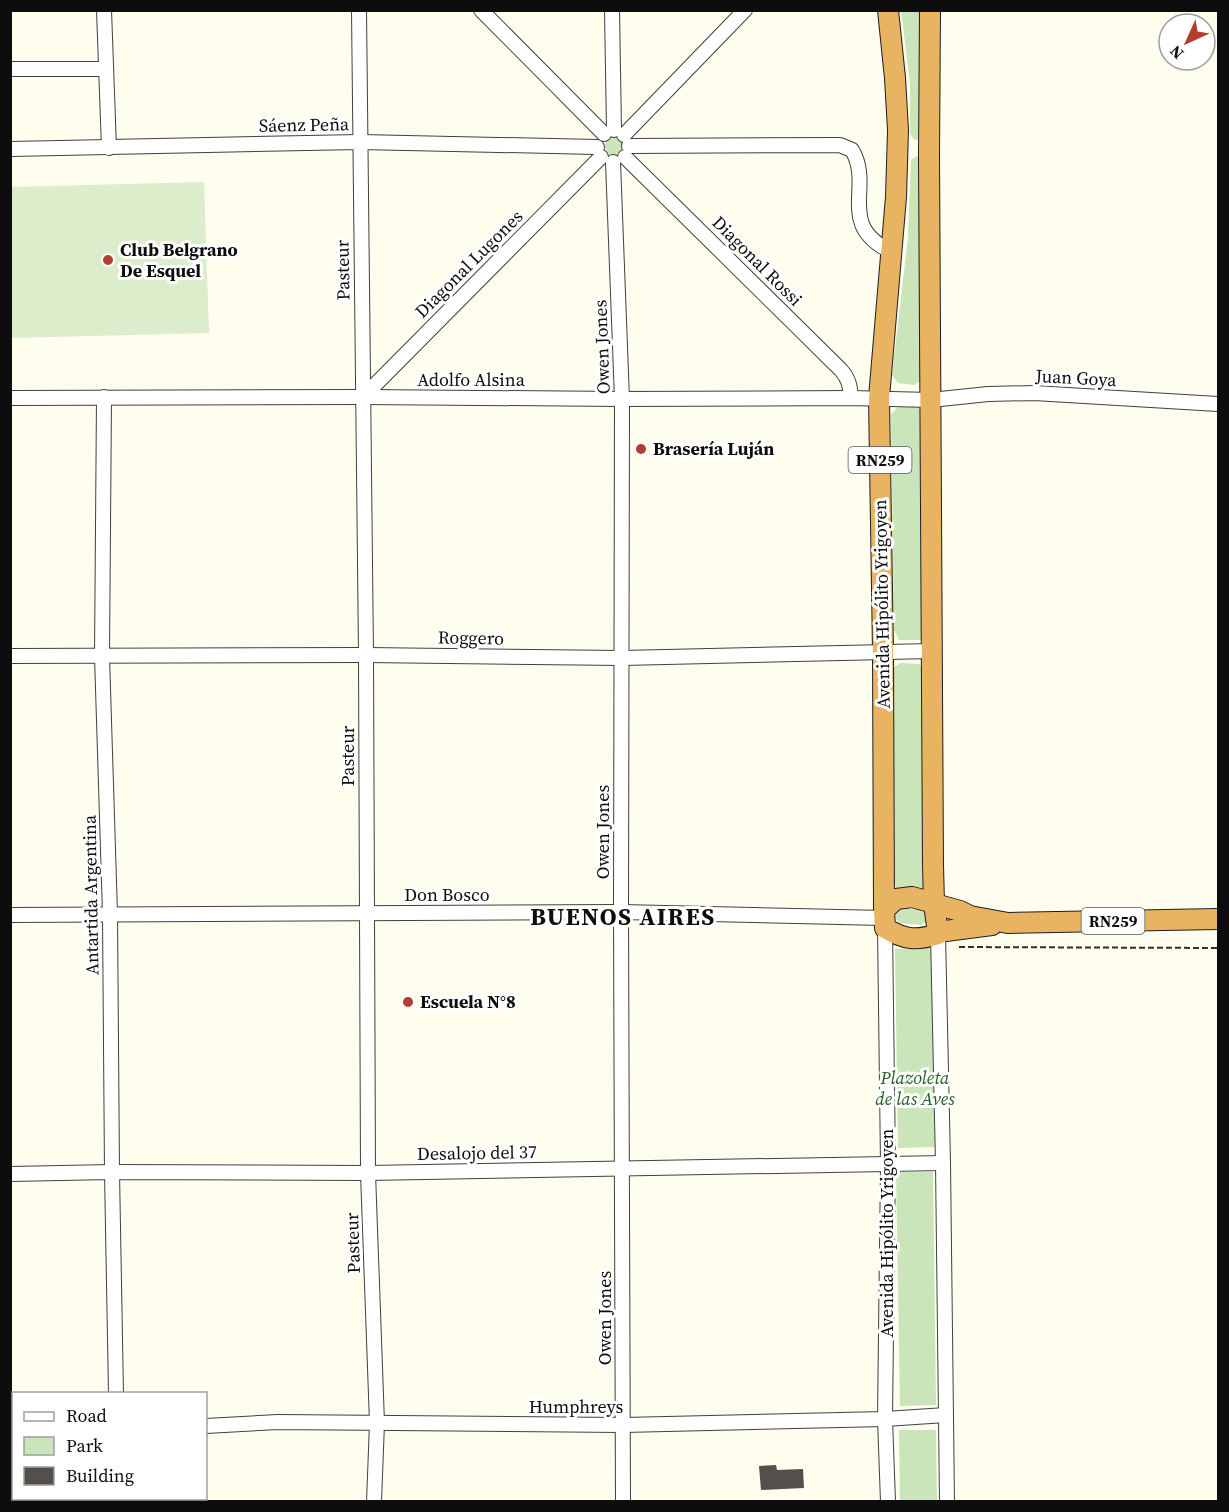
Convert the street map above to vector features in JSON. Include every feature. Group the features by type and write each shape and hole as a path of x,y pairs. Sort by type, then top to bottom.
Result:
{"highway":[{"name":"Avenida Hipólito Yrigoyen","path":"884,919 879,398 892,252 898,130 888,10"},
{"name":"RN259","path":"930,10 934,904 938,938"},
{"path":"897,151 929,155"},
{"name":"RN259","path":"1008,923 970,916 912,897 896,899 884,919 899,937 913,938 938,938 1008,923 1218,919"}],"street":[{"path":"104,10 109,148"},
{"name":"Pasteur","path":"359,10 366,655 368,1173 377,1423 374,1502"},
{"name":"Diagonal Rossi","path":"481,10 614,146 841,369 848,377 851,398"},
{"name":"Owen Jones","path":"612,10 622,399 622,1502"},
{"name":"Diagonal Lugones","path":"363,398 614,146 745,10"},
{"path":"10,69 106,69"},
{"name":"Sáenz Peña","path":"10,149 360,142 614,146 840,145 852,150 860,166 858,210 864,228 879,246 892,252"},
{"name":"Juan Goya","path":"931,400 988,394 1034,393 1218,404"},
{"name":"Antartida Argentina","path":"104,397 102,656 110,914 116,1392"},
{"name":"Adolfo Alsina","path":"10,398 879,398 931,400"},
{"name":"Roggero","path":"10,656 366,655 622,658 932,651"},
{"name":"Don Bosco","path":"10,915 621,912 884,919"},
{"name":"Avenida Hipólito Yrigoyen","path":"884,919 888,1164 885,1419 888,1502"},
{"path":"938,938 947,1502"},
{"name":"Desalojo del 37","path":"10,1174 368,1173 943,1162"},
{"name":"Humphreys","path":"207,1426 278,1422 623,1425 885,1419 946,1415"}],"path":[{"path":"938,938 1218,948"}],"green space":[{"path":"901,11 920,11 922,133 919,139 914,140 910,133 910,83"},
{"path":"614,137 620,140 623,146 620,152 614,155 608,152 605,146 608,140"},
{"path":"917,156 922,162 924,379 914,385 898,383 892,375 908,237 911,160"},
{"name":"Club Belgrano De Esquel","path":"204,182 209,333 11,338 11,187"},
{"path":"898,407 917,407 924,414 927,631 920,640 899,640 894,630 891,414"},
{"path":"900,663 919,664 925,671 929,887 922,891 898,891 894,883 893,668"},
{"path":"901,909 920,909 926,912 928,921 921,925 900,923 895,918 896,913"},
{"name":"Plazoleta de las Aves","path":"932,948 935,1147 898,1148 895,949"},
{"path":"896,1172 933,1172 936,1405 900,1406"},
{"path":"899,1430 936,1430 937,1501 900,1501"}],"building":[{"path":"776,1465 777,1470 803,1469 804,1488 761,1490 759,1466"}],"place":[{"name":"Club Belgrano De Esquel","path":"108,260"},
{"name":"Brasería Luján","path":"641,449"},
{"name":"Escuela N°8","path":"408,1002"}],"district":[{"name":"BUENOS AIRES","path":"623,917"}]}
